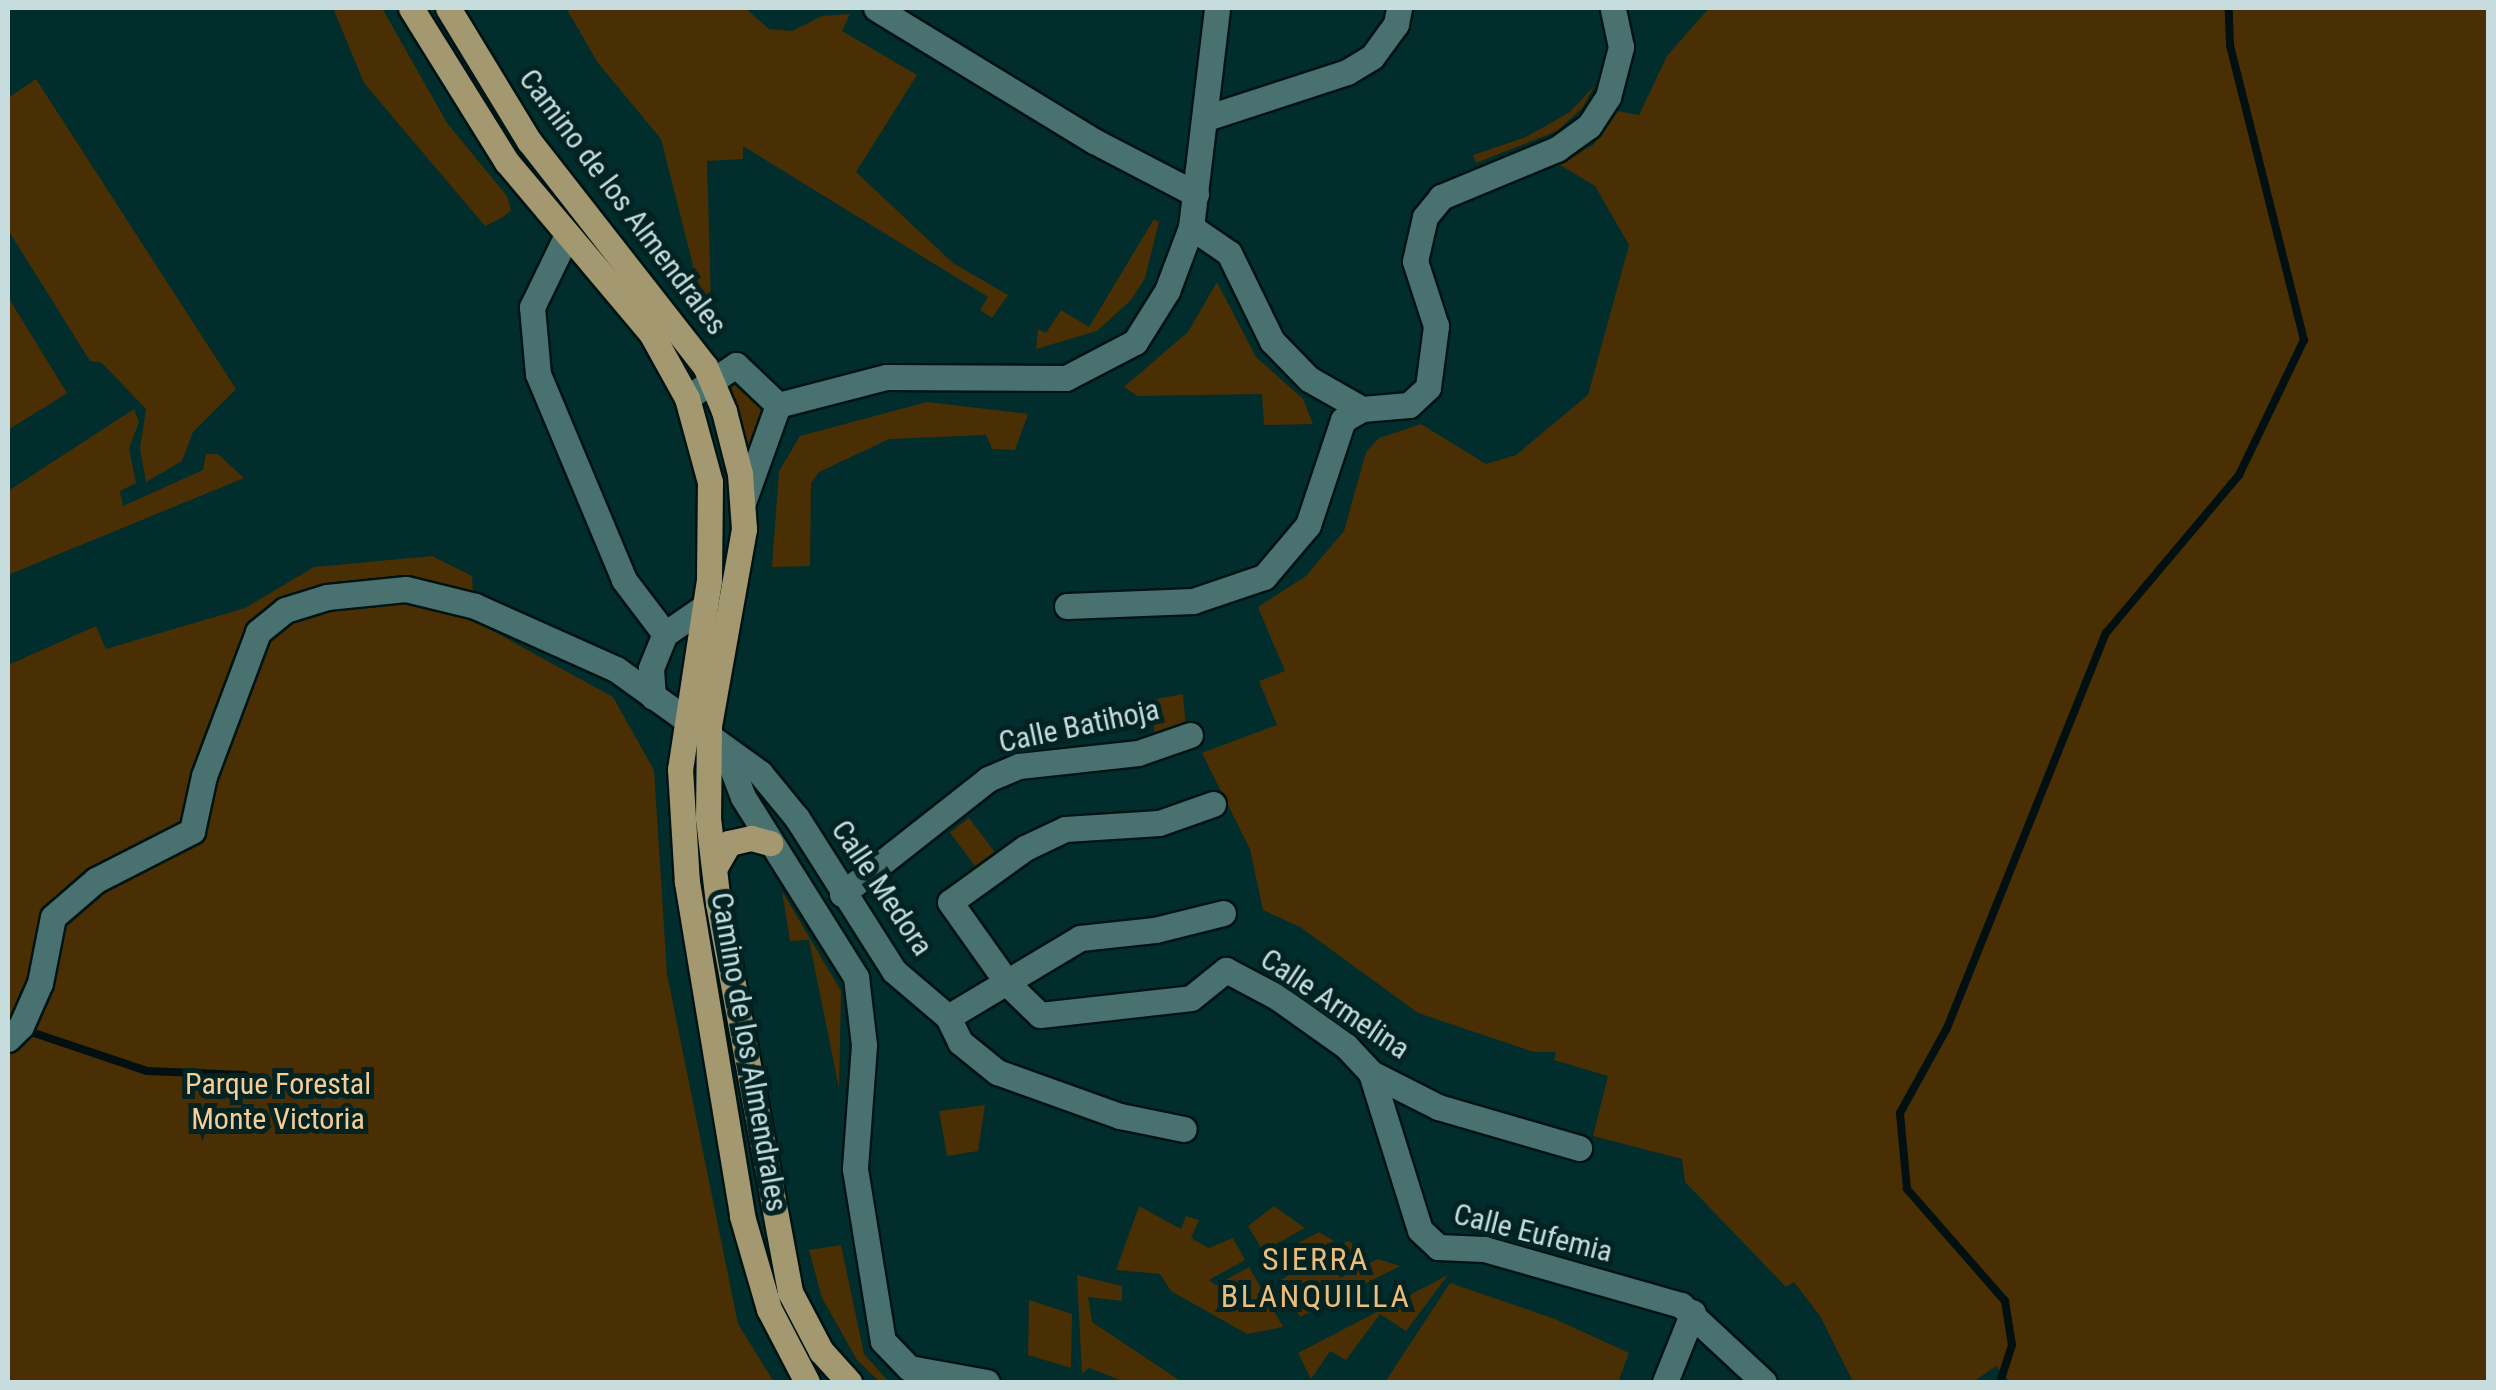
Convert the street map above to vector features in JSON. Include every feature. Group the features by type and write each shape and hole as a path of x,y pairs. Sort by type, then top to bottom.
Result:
{"main road":[{"name":"Camino de los Almendrales","path":"411,8 507,162 566,237 651,333 686,398 710,482 704,607 685,720 681,820 688,882 742,1216 769,1309 807,1382"},
{"name":"Camino de los Almendrales","path":"448,8 529,141 674,321 709,376 724,412 744,528 717,744 715,867 790,1292 821,1351 848,1382"},
{"path":"715,867 729,843 770,843"}],"street":[{"path":"876,8 1094,141 1196,194"},
{"path":"778,405 886,378 1066,378 1135,342 1166,292 1191,227 1217,8"},
{"path":"1206,118 1347,72 1372,57 1396,24 1399,8"},
{"path":"1068,606 1193,602 1264,577 1308,525 1336,430 1362,409 1408,405 1428,387 1436,326 1416,261 1425,216 1441,197 1557,149 1589,126 1608,97 1621,47 1613,8"},
{"path":"1191,227 1228,253 1272,341 1309,378 1362,409"},
{"path":"566,237 532,307 538,374 624,580 665,634"},
{"path":"686,398 709,376 736,364 778,405"},
{"path":"742,502 778,405"},
{"path":"8,1039 21,1026 40,983 52,917 96,880 192,831 204,776 258,632 285,610 327,597 406,589 474,606 616,669 717,744 770,843 856,977 864,1046 856,1169 868,1279 882,1341 910,1368 987,1382"},
{"path":"654,698 651,668 665,634 704,607"},
{"name":"Calle Batihoja","path":"842,894 988,779 1019,766 1138,753 1190,734"},
{"name":"Calle Medora","path":"717,744 760,773 797,818 894,972 948,1017 960,1042 997,1072 1120,1116 1184,1130"},
{"path":"1009,985 950,902 1025,848 1066,829 1159,822 1213,804"},
{"path":"948,1017 1009,985 1080,938 1155,930 1222,912"},
{"name":"Calle Armelina","path":"1009,985 1040,1015 1191,998 1226,970 1278,996 1372,1073 1438,1107 1579,1148"},
{"name":"Calle Eufemia","path":"1372,1073 1420,1230 1438,1247 1484,1250 1693,1312 1764,1382"},
{"path":"1665,1382 1693,1312"}],"green space":[{"path":"333,8 382,8 447,123 507,196 511,210 503,217 485,226 364,83"},
{"path":"566,8 745,8 769,29 792,31 822,16 850,14 842,31 917,75 856,172 953,263 1008,295 992,318 980,310 988,297 743,146 743,159 707,161 711,302 704,303 686,281 693,265 661,139 598,63"},
{"path":"1709,8 2488,8 2488,1382 2010,1382 1996,1366 1973,1382 1853,1382 1820,1316 1794,1282 1786,1287 1685,1182 1682,1159 1593,1136 1608,1076 1554,1060 1556,1052 1534,1052 1418,1013 1300,927 1263,910 1250,849 1202,753 1277,725 1259,681 1285,671 1258,607 1306,576 1344,531 1366,452 1379,438 1421,424 1486,464 1516,455 1588,395 1629,245 1595,186 1560,165 1594,144 1618,111 1639,115 1667,56"},
{"path":"36,79 236,389 193,432 182,461 146,482 140,448 146,409 102,363 90,361 8,230 8,98"},
{"path":"1595,85 1582,108 1557,131 1476,163 1473,155 1526,137 1570,112"},
{"path":"1154,219 1159,222 1145,278 1131,300 1097,331 1036,349 1038,329 1046,333 1061,310 1089,327"},
{"path":"1217,282 1256,357 1303,399 1313,424 1264,425 1262,394 1137,396 1124,387 1188,332"},
{"path":"8,297 67,393 8,430"},
{"path":"731,385 744,386 764,405 756,439 746,449"},
{"path":"927,402 1028,414 1015,450 992,449 986,435 889,439 819,472 811,483 810,566 772,567 779,471 800,436"},
{"path":"134,409 139,422 129,448 136,483 120,491 123,506 203,470 206,454 218,454 244,478 8,575 8,491"},
{"name":"Parque Forestal Monte Victoria","path":"432,556 472,576 475,621 613,697 654,770 667,974 738,1324 774,1382 8,1382 8,665 96,626 106,649 245,608 314,567"},
{"path":"1183,694 1186,728 1155,737 1151,700"},
{"path":"969,818 997,855 978,869 950,832"},
{"path":"782,891 841,991 839,1088 809,940 790,941"},
{"path":"985,1105 978,1151 947,1156 939,1111"},
{"path":"1139,1206 1181,1229 1186,1216 1199,1220 1191,1238 1209,1248 1233,1238 1245,1260 1209,1280 1216,1285 1249,1267 1283,1327 1247,1334 1171,1291 1160,1274 1116,1270"},
{"path":"1274,1206 1305,1228 1263,1251 1248,1226"},
{"path":"1319,1232 1334,1241 1275,1273 1267,1259"},
{"path":"1348,1241 1368,1252 1335,1269 1340,1278 1378,1259 1400,1266 1300,1317 1292,1303 1321,1287 1318,1280 1288,1295 1279,1281"},
{"path":"841,1245 864,1354 889,1382 880,1382 857,1360 822,1298 809,1250"},
{"path":"1077,1275 1122,1286 1122,1301 1088,1297 1092,1322 1182,1382 1125,1382 1089,1368 1082,1374"},
{"path":"1448,1275 1406,1331 1380,1314 1346,1360 1330,1351 1311,1379 1298,1353"},
{"path":"1450,1283 1555,1319 1629,1353 1618,1382 1385,1382"},
{"path":"1029,1300 1072,1314 1071,1368 1028,1355"}],"waterway":[{"path":"2000,1382 2012,1345 2005,1301 1907,1189 1900,1113 1947,1028 2106,633 2239,475 2304,340 2230,46 2229,8"},
{"path":"31,1032 147,1071 245,1075"}],"district":[{"name":"SIERRA BLANQUILLA","path":"1316,1278"}]}
